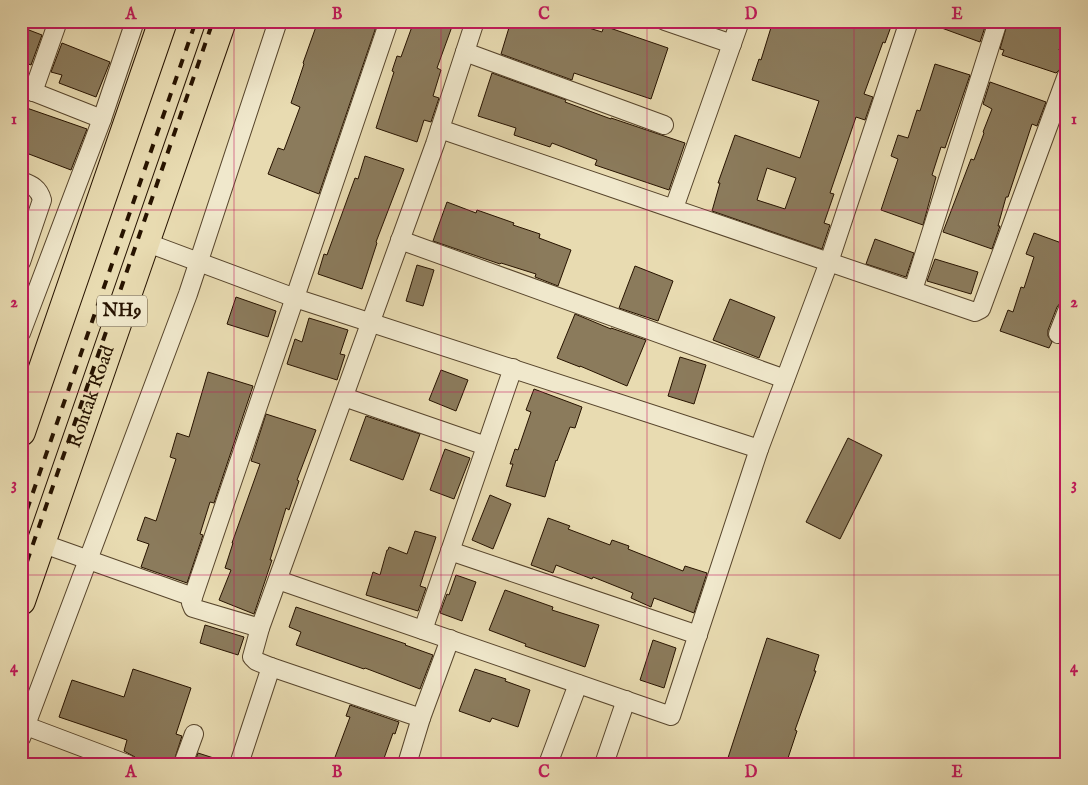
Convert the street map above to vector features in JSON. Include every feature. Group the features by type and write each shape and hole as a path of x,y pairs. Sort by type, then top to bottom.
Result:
{"main road":[{"name":"NH9","path":"21,432 163,21"},
{"name":"Rohtak Road","path":"21,601 222,21"}],"street":[{"path":"58,21 27,89 102,119"},
{"path":"21,333 102,119 135,21"},
{"path":"118,762 23,729 199,262 278,21"},
{"path":"260,628 193,608 191,604 389,21"},
{"path":"421,718 271,667 256,661 252,656 260,628 440,129 475,21"},
{"path":"665,21 732,44"},
{"path":"674,208 740,21"},
{"path":"278,580 671,716 759,449 829,262 909,21"},
{"path":"913,290 998,21"},
{"path":"465,52 664,125"},
{"path":"440,129 913,290 972,312 981,309 1067,75"},
{"path":"28,184 70,202"},
{"path":"21,262 42,200 39,190 28,184"},
{"path":"400,240 785,379"},
{"path":"145,242 295,298 759,449"},
{"path":"1058,334 1067,311"},
{"path":"423,630 513,368"},
{"path":"344,397 486,446"},
{"path":"41,543 193,597"},
{"path":"450,551 698,635"},
{"path":"407,764 421,718 450,639"},
{"path":"239,764 271,667"},
{"path":"548,764 578,684"},
{"path":"604,764 626,700"},
{"path":"183,764 194,734"}],"building":[{"path":"318,21 378,21 319,194 268,174 278,148 284,150 300,107 291,103"},
{"path":"414,21 454,21 437,68 441,70 433,96 439,98 431,122 424,120 417,142 376,128 394,72 392,71 397,56 401,57"},
{"path":"511,21 566,21 602,32 604,26 668,48 651,99 574,73 572,80 501,54"},
{"path":"773,21 821,21 839,28 842,21 893,21 885,43 883,42 864,94 873,97 865,120 856,117 830,193 834,194 824,223 830,225 822,249 712,211 720,183 718,183 735,135 800,158 819,101 752,80 759,59 761,60","holes":["767,168 796,178 785,209 757,200"]},
{"path":"929,21 987,21 980,42 928,23"},
{"path":"1008,21 1067,21 1067,27 1059,50 1067,53 1063,66 1056,73 1002,55 1004,50 1000,49"},
{"path":"21,27 42,35 31,65 21,61"},
{"path":"62,43 110,62 96,97 59,83 62,75 51,72"},
{"path":"935,64 970,75 945,148 941,147 932,175 936,177 923,225 881,210 898,159 891,156 898,135 908,138 917,110 920,111"},
{"path":"492,73 611,119 685,143 669,190 595,165 597,160 552,143 550,147 514,135 516,128 478,116"},
{"path":"990,82 1046,102 1037,126 1032,124 1008,197 1006,197 998,226 1000,226 992,249 943,232 971,159 974,160 992,109 983,104"},
{"path":"21,106 87,129 71,170 21,151"},
{"path":"365,156 404,169 376,242 362,289 318,274 324,254 327,255 355,178 358,179"},
{"path":"447,202 476,213 477,210 514,223 513,225 540,234 539,238 571,250 558,286 535,277 536,274 433,241"},
{"path":"1034,233 1067,245 1067,301 1061,302 1057,307 1048,330 1048,336 1052,342 1049,348 1000,331 1008,310 1013,312 1021,287 1024,288 1034,257 1026,254"},
{"path":"875,239 914,253 906,277 866,264"},
{"path":"935,259 978,272 971,294 927,281"},
{"path":"417,265 434,270 423,306 406,301"},
{"path":"635,266 673,281 658,321 619,308"},
{"path":"236,297 276,311 268,337 227,324"},
{"path":"730,299 775,317 759,358 713,340"},
{"path":"575,314 611,329 646,340 627,386 557,358"},
{"path":"309,318 348,330 340,354 345,355 337,380 287,364 295,339 302,342"},
{"path":"680,357 706,365 694,404 668,396"},
{"path":"441,370 468,380 456,411 429,400"},
{"path":"208,372 253,386 214,503 210,502 200,534 203,535 187,583 141,567 149,544 137,540 145,517 156,521 176,459 170,457 177,433 189,437"},
{"path":"534,389 582,407 575,428 570,427 556,460 545,497 506,486 513,464 510,464 515,449 518,450 531,412 526,410"},
{"path":"266,414 316,430 297,480 299,481 289,510 286,508 270,560 272,560 254,614 219,600 231,570 225,568 232,543 260,464 251,461"},
{"path":"366,416 420,434 403,480 350,460"},
{"path":"848,438 882,455 840,539 806,522"},
{"path":"445,449 470,458 454,499 430,490"},
{"path":"490,495 511,504 493,549 472,540"},
{"path":"548,518 570,526 568,529 610,545 612,540 629,546 628,549 683,571 685,566 707,573 694,613 654,598 651,607 631,598 633,593 556,565 553,573 531,565"},
{"path":"415,531 436,537 420,586 426,588 418,611 366,595 373,572 380,575 389,547 407,554"},
{"path":"456,575 476,582 462,621 440,613"},
{"path":"505,590 553,607 552,610 599,625 585,667 525,646 526,644 489,630"},
{"path":"296,607 433,655 420,689 296,645 301,632 289,627"},
{"path":"205,625 244,637 238,655 200,643"},
{"path":"767,638 819,655 814,671 816,671 795,730 797,731 786,764 726,764"},
{"path":"653,640 676,648 664,688 640,680"},
{"path":"133,669 191,688 176,734 182,736 173,764 163,764 149,759 148,764 137,764 135,757 124,751 127,740 59,717 72,680 124,697"},
{"path":"475,669 506,679 505,681 530,690 518,727 492,718 490,722 459,711"},
{"path":"350,705 399,722 382,764 344,764 334,760 350,717 346,716"},
{"path":"198,753 223,761 223,764 194,764"}],"railway":[{"path":"21,527 196,21"},
{"path":"21,579 213,21"}]}
